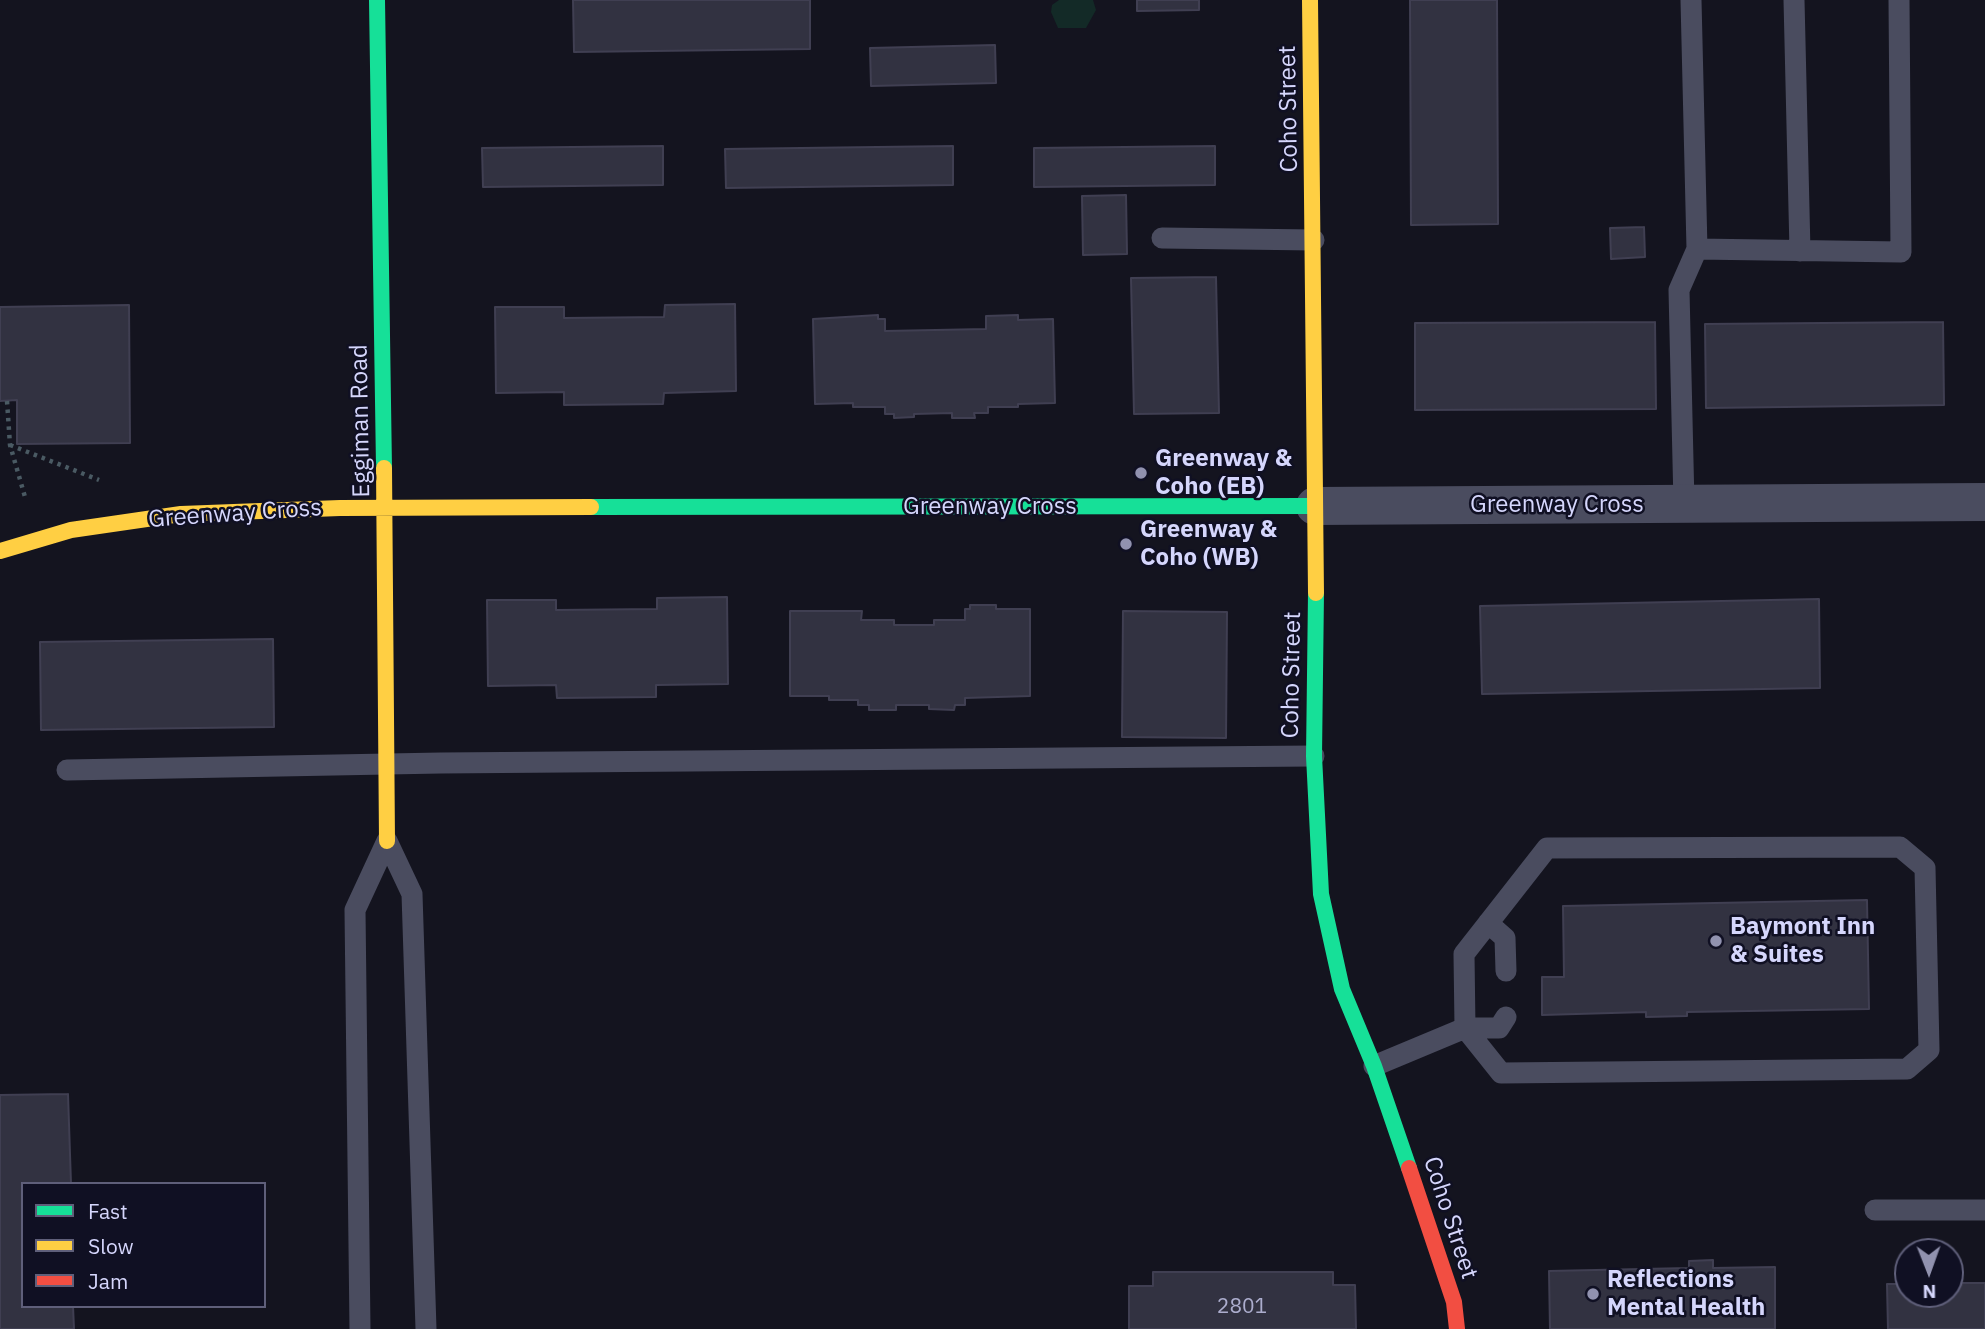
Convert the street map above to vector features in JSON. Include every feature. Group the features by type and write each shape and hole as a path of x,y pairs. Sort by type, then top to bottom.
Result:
{"street":[{"name":"Eggiman Road","path":"377,0 387,841"},
{"name":"Coho Street","path":"1310,0 1316,589 1314,756 1321,894 1342,989 1374,1066 1454,1302 1457,1329"},
{"name":"Greenway Cross","path":"0,551 71,530 181,514 340,508 1985,502"}],"lane":[{"path":"1684,504 1679,289 1697,250 1692,0"},
{"path":"1794,0 1800,251"},
{"path":"1697,250 1901,252 1899,0"},
{"path":"1162,238 1314,240"},
{"path":"67,770 387,764 1314,756"},
{"path":"360,1329 355,910 387,841"},
{"path":"387,841 412,894 426,1329"},
{"path":"1899,847 1925,868 1929,1050 1907,1069 1501,1073 1465,1028 1464,954 1547,848 1899,847"},
{"path":"1488,923 1505,938 1506,971"},
{"path":"1374,1066 1465,1028 1499,1028 1506,1017"},
{"path":"1875,1210 1985,1210"}],"path":[{"path":"6,401 10,446 24,497"},
{"path":"10,446 99,480"}],"green space":[{"path":"1059,0 1093,0 1096,10 1086,28 1058,28 1051,12 1052,5"}],"building":[{"path":"573,0 810,0 810,49 574,52"},
{"path":"1137,0 1199,0 1199,10 1137,11"},
{"path":"1410,0 1497,0 1498,224 1411,225"},
{"path":"995,45 996,83 871,86 870,48"},
{"path":"663,146 663,185 483,187 482,148"},
{"path":"953,146 953,185 726,188 725,149"},
{"path":"1215,146 1215,185 1034,187 1034,148"},
{"path":"1126,195 1127,254 1083,255 1082,196"},
{"path":"1644,227 1645,257 1611,259 1610,228"},
{"path":"1216,277 1219,413 1134,414 1131,278"},
{"path":"735,304 736,391 664,393 663,404 564,405 564,392 496,393 495,307 564,307 564,318 664,317 665,305"},
{"path":"129,305 130,443 17,444 17,400 0,401 0,307"},
{"path":"878,315 878,319 885,319 885,331 986,329 986,316 1018,315 1018,320 1053,319 1055,403 988,407 988,413 974,413 975,418 952,418 952,413 914,414 914,417 894,418 894,414 885,414 885,407 853,407 853,403 815,404 813,319"},
{"path":"1655,322 1656,409 1415,410 1415,323"},
{"path":"1943,322 1944,405 1706,408 1705,324"},
{"path":"727,597 728,684 656,685 656,697 557,698 556,685 488,686 487,600 556,600 556,610 657,609 657,598"},
{"path":"1819,599 1820,688 1482,694 1480,606"},
{"path":"970,605 996,605 996,609 1030,609 1030,696 965,698 965,705 955,705 954,710 929,709 929,705 896,705 896,710 869,710 869,705 858,705 858,700 829,700 829,696 790,696 790,611 862,611 861,620 894,620 894,625 934,625 934,620 965,620 965,609 970,609"},
{"path":"1123,611 1227,612 1226,738 1122,737"},
{"path":"273,639 274,727 41,730 40,642"},
{"name":"Baymont Inn & Suites","path":"1867,900 1869,1009 1687,1012 1687,1016 1646,1017 1646,1012 1542,1015 1542,977 1564,977 1563,906"},
{"path":"68,1094 71,1182 21,1182 21,1308 73,1308 74,1329 0,1329 0,1095"},
{"path":"1713,1260 1713,1268 1775,1267 1775,1329 1550,1329 1549,1271 1689,1268 1689,1261"},
{"path":"1153,1272 1333,1272 1333,1285 1355,1285 1356,1329 1129,1329 1129,1286 1153,1286"},
{"path":"1964,1283 1985,1283 1985,1329 1888,1329 1887,1284 1894,1284 1894,1308 1964,1308"}],"traffic: fast":[{"path":"377,0 384,468"},
{"path":"591,507 1315,506"},
{"path":"1316,593 1314,756 1321,894 1342,989 1374,1066 1409,1168"}],"traffic: slow":[{"path":"1310,0 1316,593"},
{"path":"384,468 387,841"},
{"path":"0,551 71,530 181,514 340,508 591,507"}],"traffic: jam":[{"path":"1409,1168 1454,1302 1457,1329"}],"place":[{"name":"Greenway & Coho (EB)","path":"1141,473"},
{"name":"Greenway & Coho (WB)","path":"1126,544"},
{"name":"Baymont Inn & Suites","path":"1716,941"},
{"name":"Reflections Mental Health","path":"1593,1294"}]}
